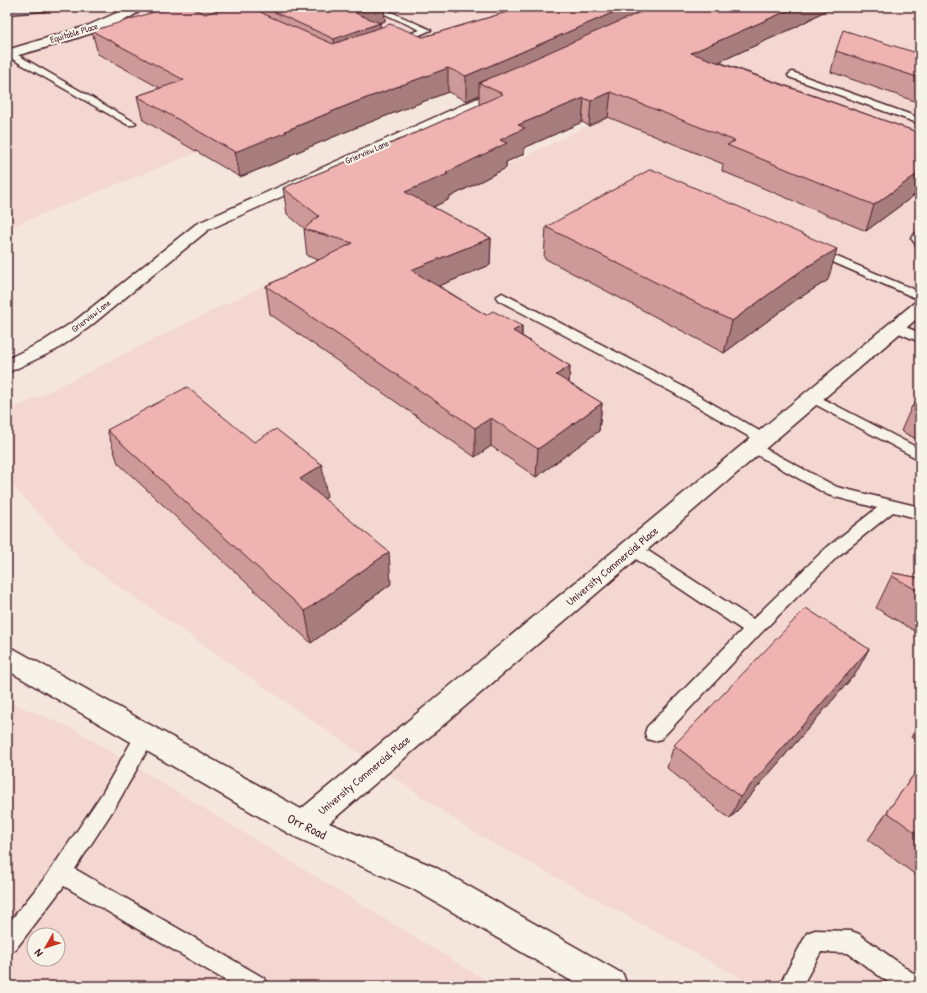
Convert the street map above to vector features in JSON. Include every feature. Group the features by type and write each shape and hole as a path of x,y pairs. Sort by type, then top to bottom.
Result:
{"street":[{"name":"Equitable Place","path":"8,54 101,24 125,15 138,7"},
{"name":"Grierview Lane","path":"7,367 49,346 82,324 202,227 520,83"},
{"name":"University Commercial Place","path":"303,826 920,307"},
{"name":"Orr Road","path":"7,657 303,826 424,878 611,986"}],"lane":[{"path":"7,12 66,7"},
{"path":"373,7 428,30 392,43"},
{"path":"447,7 457,10"},
{"path":"8,54 131,123"},
{"path":"792,75 920,120"},
{"path":"920,234 917,238 920,243"},
{"path":"805,246 920,296"},
{"path":"502,297 677,389 833,491 920,513"},
{"path":"896,327 920,338"},
{"path":"812,397 920,455"},
{"path":"654,733 754,629 831,552 891,505"},
{"path":"633,549 754,629"},
{"path":"7,942 61,873 110,798 145,736"},
{"path":"61,873 256,986"},
{"path":"790,986 815,940 851,942 912,986"}],"shaded area":[{"path":"7,7 545,7 236,137 7,228"},
{"path":"835,7 920,7 920,986 755,986 470,830 83,561 7,480 7,412 743,49 749,50"},
{"path":"7,701 72,728 495,986 7,986"}],"building":[{"path":"170,7 190,7 205,14 228,7 254,7 264,14 333,44 390,24 423,37 524,7 626,7 466,76 448,68 353,103 285,131 287,132 235,152 137,96 184,80 92,31"},
{"path":"265,7 373,7 355,13 380,23 334,39"},
{"path":"652,7 796,7 691,53 920,133 920,172 874,205 727,145 735,141 611,92 591,101 584,98 518,125 525,128 500,140 507,143 446,173 448,174 405,192 491,238 411,270 486,315 493,311 522,326 513,331 570,366 556,375 602,403 538,449 491,418 475,428 266,286 353,243 304,229 319,216 283,188 404,138 503,94 479,83"},
{"path":"843,30 920,54 920,78 836,51"},
{"path":"651,169 837,249 805,268 732,321 546,227"},
{"path":"187,387 254,442 276,429 322,465 300,479 389,552 305,611 107,430"},
{"path":"920,398 920,410 912,406"},
{"path":"893,573 920,578 920,592 892,576"},
{"path":"806,608 869,649 740,797 674,745"},
{"path":"920,766 920,836 887,812"}]}
